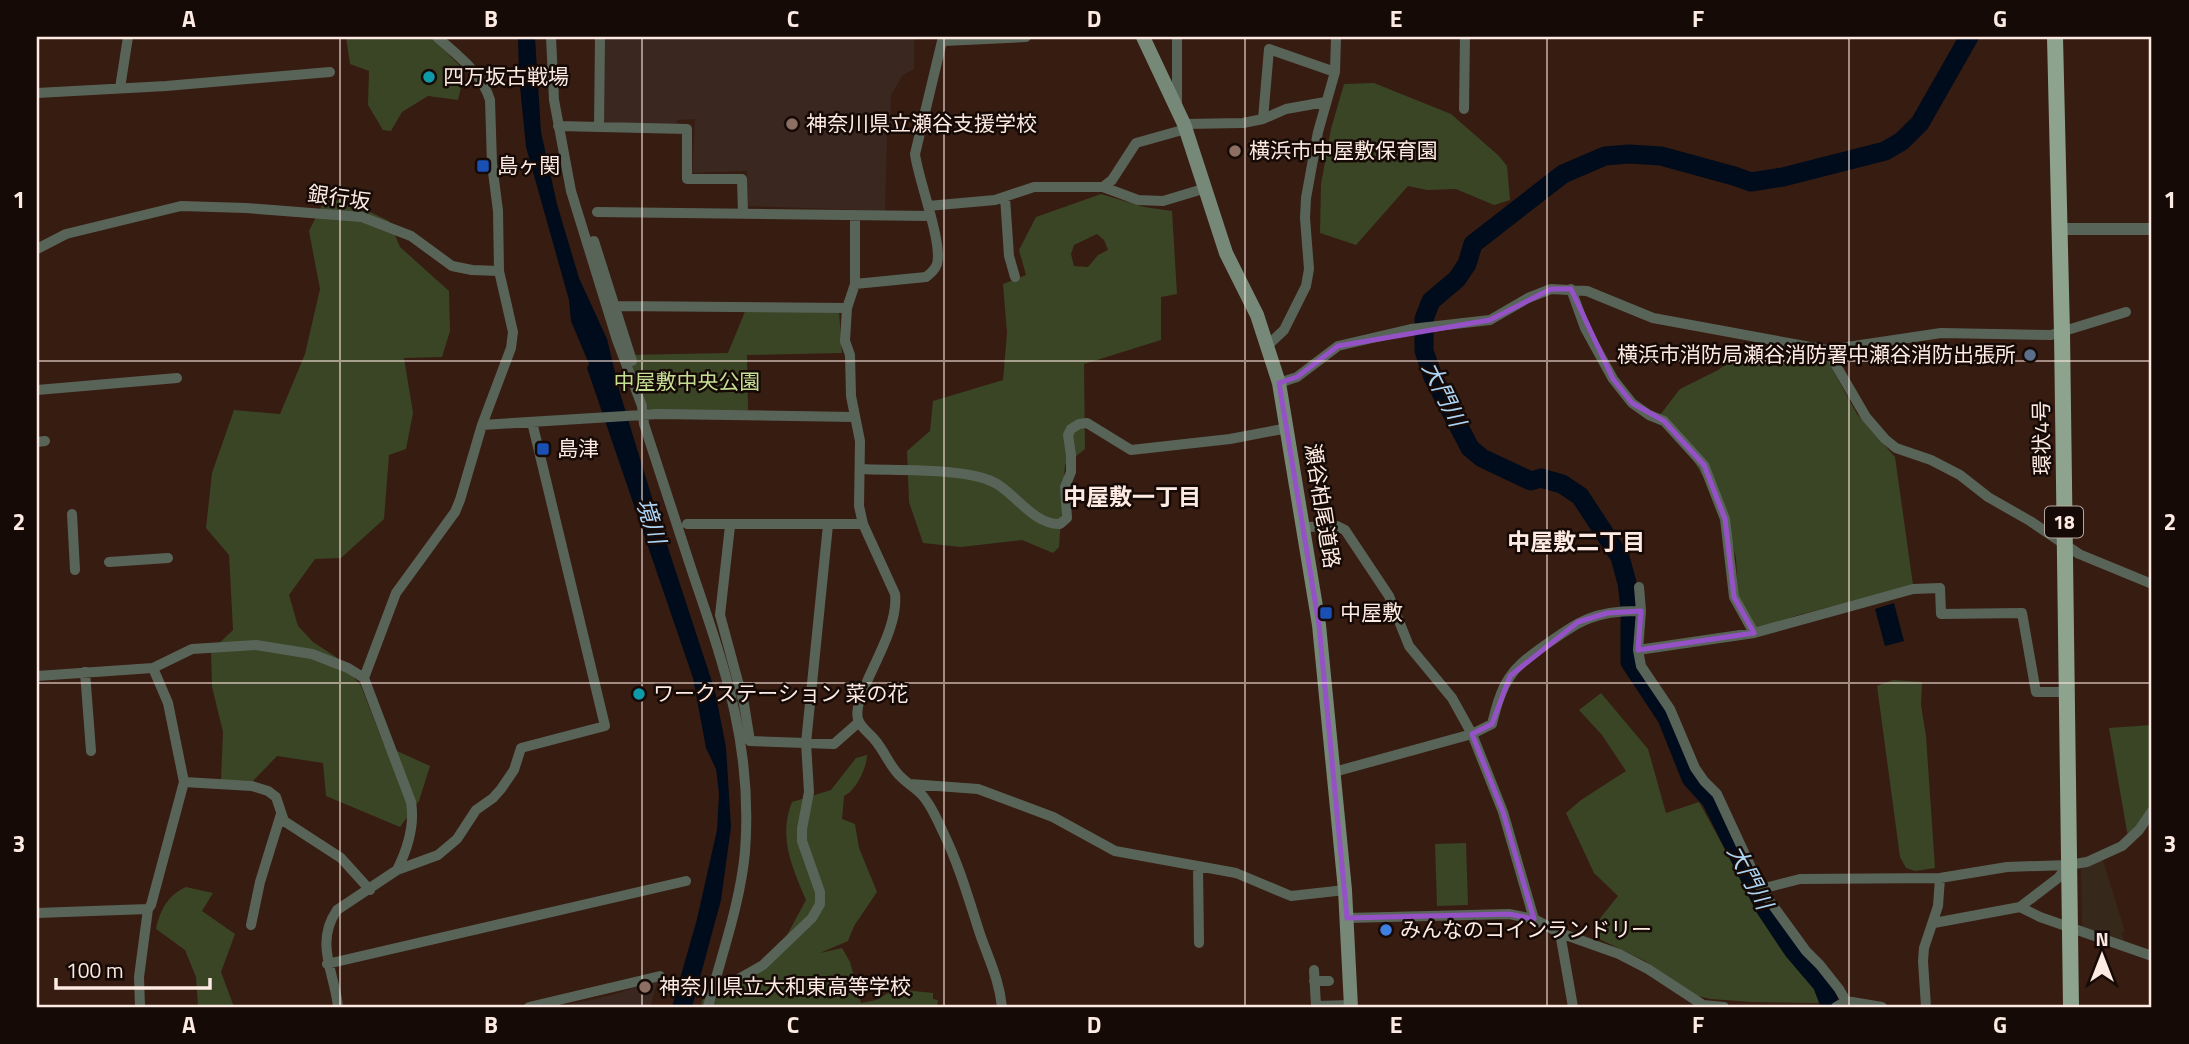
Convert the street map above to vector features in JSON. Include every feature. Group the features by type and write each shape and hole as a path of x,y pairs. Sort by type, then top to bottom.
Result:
{"main road":[{"name":"瀬谷柏尾道路","path":"1143,37 1182,121 1226,253 1256,316 1279,383 1319,625 1345,890 1351,1006"},
{"name":"環状4号","path":"2055,37 2062,333 2071,1007"}],"street":[{"path":"120,88 128,37"},
{"path":"363,678 396,593 455,512 482,425 511,348 513,332 499,271 498,211 492,164 490,100 477,75 437,37"},
{"path":"551,37 554,100 571,191 642,406 640,415 727,679 738,721 747,800 744,853 736,905 708,1007"},
{"path":"599,127 600,37"},
{"path":"855,284 926,276 932,272 938,257 930,211 917,170 915,154 944,39 1026,37"},
{"path":"1177,37 1182,121"},
{"path":"1267,346 1284,330 1306,286 1309,269 1306,198 1325,102 1335,72 1336,37"},
{"path":"1464,109 1465,37"},
{"path":"1263,119 1269,49 1335,72"},
{"path":"37,93 330,72"},
{"path":"1103,187 1112,180 1136,143 1182,121 1243,123 1263,119 1286,109 1325,102"},
{"path":"558,126 687,129 687,179 742,179 743,214"},
{"path":"597,212 855,215 930,211 995,201 1034,187 1103,187 1138,200 1163,201 1203,189"},
{"path":"1005,197 1009,256 1014,277"},
{"name":"銀行坂","path":"37,249 66,234 181,206 246,208 362,217 411,236 452,266 499,271"},
{"path":"855,215 855,284 847,308 845,341 850,355 851,396 860,441 859,506 863,524 896,601 892,627 862,692 857,716 901,777 922,795 935,815 958,864 979,932 997,976 1002,1007"},
{"path":"2060,229 2152,229"},
{"path":"588,243 594,242 615,306 634,369 630,374"},
{"path":"1279,383 1297,377 1338,346 1423,328 1490,320 1528,298 1551,289 1587,291 1653,318 1827,350 1941,333 2051,335 2126,312"},
{"path":"1571,289 1585,328 1613,379 1632,403 1649,415 1664,421 1704,465 1725,520 1734,597 1754,634"},
{"path":"615,306 847,308"},
{"path":"1827,350 1849,390 1885,439 1896,448 1931,460 1960,475 1988,497 2080,554 2152,584"},
{"path":"37,390 177,378"},
{"path":"482,425 640,415 854,417"},
{"path":"338,1007 326,951 333,916 342,905 370,890 397,870 438,855 457,839 476,810 501,789 514,770 521,748 605,726 532,422"},
{"path":"861,469 980,477 996,483 1044,521 1060,524 1066,518 1065,487 1071,472 1068,435 1071,429 1079,424 1096,428 1131,450 1230,439 1288,428"},
{"path":"72,514 75,570"},
{"path":"687,524 863,524"},
{"path":"712,994 763,965 812,918 820,904 820,892 802,841 809,792 806,743 828,525"},
{"path":"730,526 720,615 744,704 750,741 834,744 859,722"},
{"path":"1304,527 1337,526 1345,530 1389,596 1409,646 1452,698 1472,734 1503,812 1534,919"},
{"path":"109,562 168,558"},
{"path":"1639,587 1634,611 1641,666 1670,709 1695,768 1703,781 1717,794 1761,889 1839,1005 1882,1007"},
{"path":"1637,650 1754,634 1913,589 1940,588 1941,614 2022,613 2036,692 2066,692"},
{"path":"1334,772 1472,734 1492,724 1499,697 1510,676 1522,662 1578,622 1607,613 1634,611"},
{"path":"37,676 153,668 192,649 256,645 312,654 348,668 363,678 411,802 414,818 397,870"},
{"path":"140,1007 139,977 148,909 184,782 168,703 153,668"},
{"path":"85,672 91,751"},
{"path":"184,782 252,786 268,791 276,797 284,821 341,859 370,890"},
{"path":"910,784 978,789 1053,817 1115,851 1193,863 1198,867 1236,873 1291,896 1345,890"},
{"path":"1761,889 1800,879 1940,878 2007,867 2087,862 2122,845 2139,830 2152,811"},
{"path":"251,925 260,882 282,814"},
{"path":"1934,923 2021,907 2058,878 2068,865"},
{"path":"1198,867 1199,943"},
{"path":"1926,1007 1924,948 1934,923 1940,878"},
{"path":"327,964 686,881"},
{"path":"2021,907 2040,917 2152,957"},
{"path":"37,913 148,909"},
{"path":"1347,918 1509,914 1534,919 1560,933 1619,954 1648,969 1703,1005 1724,1007"},
{"path":"1560,933 1573,1007"},
{"path":"529,1007 660,976"},
{"path":"1329,981 1314,976 1316,1006 1351,1006"}],"highlighted area":[{"path":"1551,289 1571,289 1613,379 1632,403 1664,421 1704,465 1725,519 1734,597 1754,633 1638,650 1641,611 1607,613 1578,622 1510,676 1492,724 1472,734 1503,812 1534,919 1509,914 1347,918 1319,625 1279,383 1297,377 1338,346 1490,320"}],"shaded area":[{"name":"神奈川県立瀬谷支援学校","path":"603,37 914,37 914,69 903,75 891,95 885,211 747,206 747,171 692,173 695,119 677,120 677,125 608,124 601,120"},
{"path":"2102,857 2125,932 2122,933 2125,945 2082,927 2081,867"},
{"name":"神奈川県立大和東高等学校","path":"658,980 650,1007 559,1007 612,995"}],"green space":[{"path":"346,37 431,37 465,71 458,100 428,96 402,112 391,131 383,130 368,105 369,71 350,64"},
{"path":"1374,83 1451,114 1507,166 1510,200 1494,205 1456,189 1427,190 1408,186 1356,245 1320,233 1321,184 1331,129 1344,84"},
{"path":"1101,194 1144,207 1172,211 1177,294 1161,297 1161,340 1084,364 1085,449 1065,465 1059,547 1053,553 1022,540 961,547 923,543 909,502 907,451 930,431 933,401 1003,380 1007,333 1003,284 1026,275 1019,250 1036,217","holes":["1097,234 1104,240 1108,250 1098,255 1088,267 1074,266 1071,254 1074,245"]},
{"path":"345,200 389,221 400,247 449,291 450,331 442,357 404,358 413,413 406,449 389,455 384,519 341,558 315,559 289,595 298,626 313,642 336,657 361,686 384,745 430,766 419,801 400,827 326,796 323,763 277,756 253,781 221,780 223,732 212,687 211,651 233,630 229,555 206,528 212,473 234,410 280,414 305,354 320,289 309,231 324,201"},
{"name":"中屋敷中央公園","path":"746,309 839,311 842,353 747,355 748,410 649,411 628,355 728,353"},
{"path":"1754,344 1824,354 1857,414 1895,457 1913,585 1795,616 1755,631 1739,614 1736,558 1724,513 1690,454 1660,415 1680,389 1718,370"},
{"path":"1893,680 1922,682 1921,705 1926,736 1935,868 1915,871 1906,868 1900,857 1877,686"},
{"path":"1601,693 1648,749 1666,813 1699,802 1766,924 1831,1001 1751,1002 1697,996 1645,961 1593,936 1601,917 1618,896 1594,873 1566,813 1626,771 1602,735 1579,710"},
{"path":"2151,725 2152,806 2128,837 2109,728"},
{"path":"867,755 860,778 844,796 842,819 855,824 859,848 877,892 854,926 848,941 820,953 842,948 850,962 861,1003 876,1000 895,989 933,993 933,999 938,1000 937,1007 701,1007 702,1000 739,984 773,961 806,900 788,852 786,827 792,802 831,790 856,758"},
{"path":"1466,843 1468,905 1437,906 1435,844"},
{"path":"186,887 213,893 202,911 235,934 221,972 234,1007 198,1007 196,977 185,950 156,929 166,904 174,894"}],"water":[{"name":"境川","path":"518,37 535,37 541,132 557,204 579,278 607,339 620,393 656,511 715,691 726,747 731,827 721,900 692,1007 672,1007 697,919 717,830 719,794 716,769 706,748 693,678 587,368 589,364 571,321 569,300 526,147"},
{"path":"1894,603 1904,641 1885,646 1875,609"}],"waterway":[{"name":"大門川","path":"1831,1007 1822,984 1793,950 1765,908 1711,800 1691,778 1667,718 1630,662 1630,607 1620,557 1580,496 1562,484 1541,478 1531,481 1482,458 1470,448 1433,377 1424,351 1424,319 1431,301 1457,279 1467,264 1473,244 1563,174 1605,156 1629,154 1661,156 1751,182 1783,177 1885,151 1902,141 1920,123 1969,37"}],"place":[{"name":"四万坂古戦場","path":"429,77"},
{"name":"神奈川県立瀬谷支援学校","path":"792,124"},
{"name":"横浜市中屋敷保育園","path":"1235,151"},
{"name":"島ヶ関","path":"483,166"},
{"name":"横浜市消防局瀬谷消防署中瀬谷消防出張所","path":"2030,355"},
{"name":"島津","path":"543,449"},
{"name":"中屋敷","path":"1326,613"},
{"name":"ワークステーション 菜の花","path":"639,694"},
{"name":"みんなのコインランドリー","path":"1386,930"},
{"name":"神奈川県立大和東高等学校","path":"645,987"}],"district":[{"name":"中屋敷一丁目","path":"1132,497"},
{"name":"中屋敷二丁目","path":"1576,542"}]}
